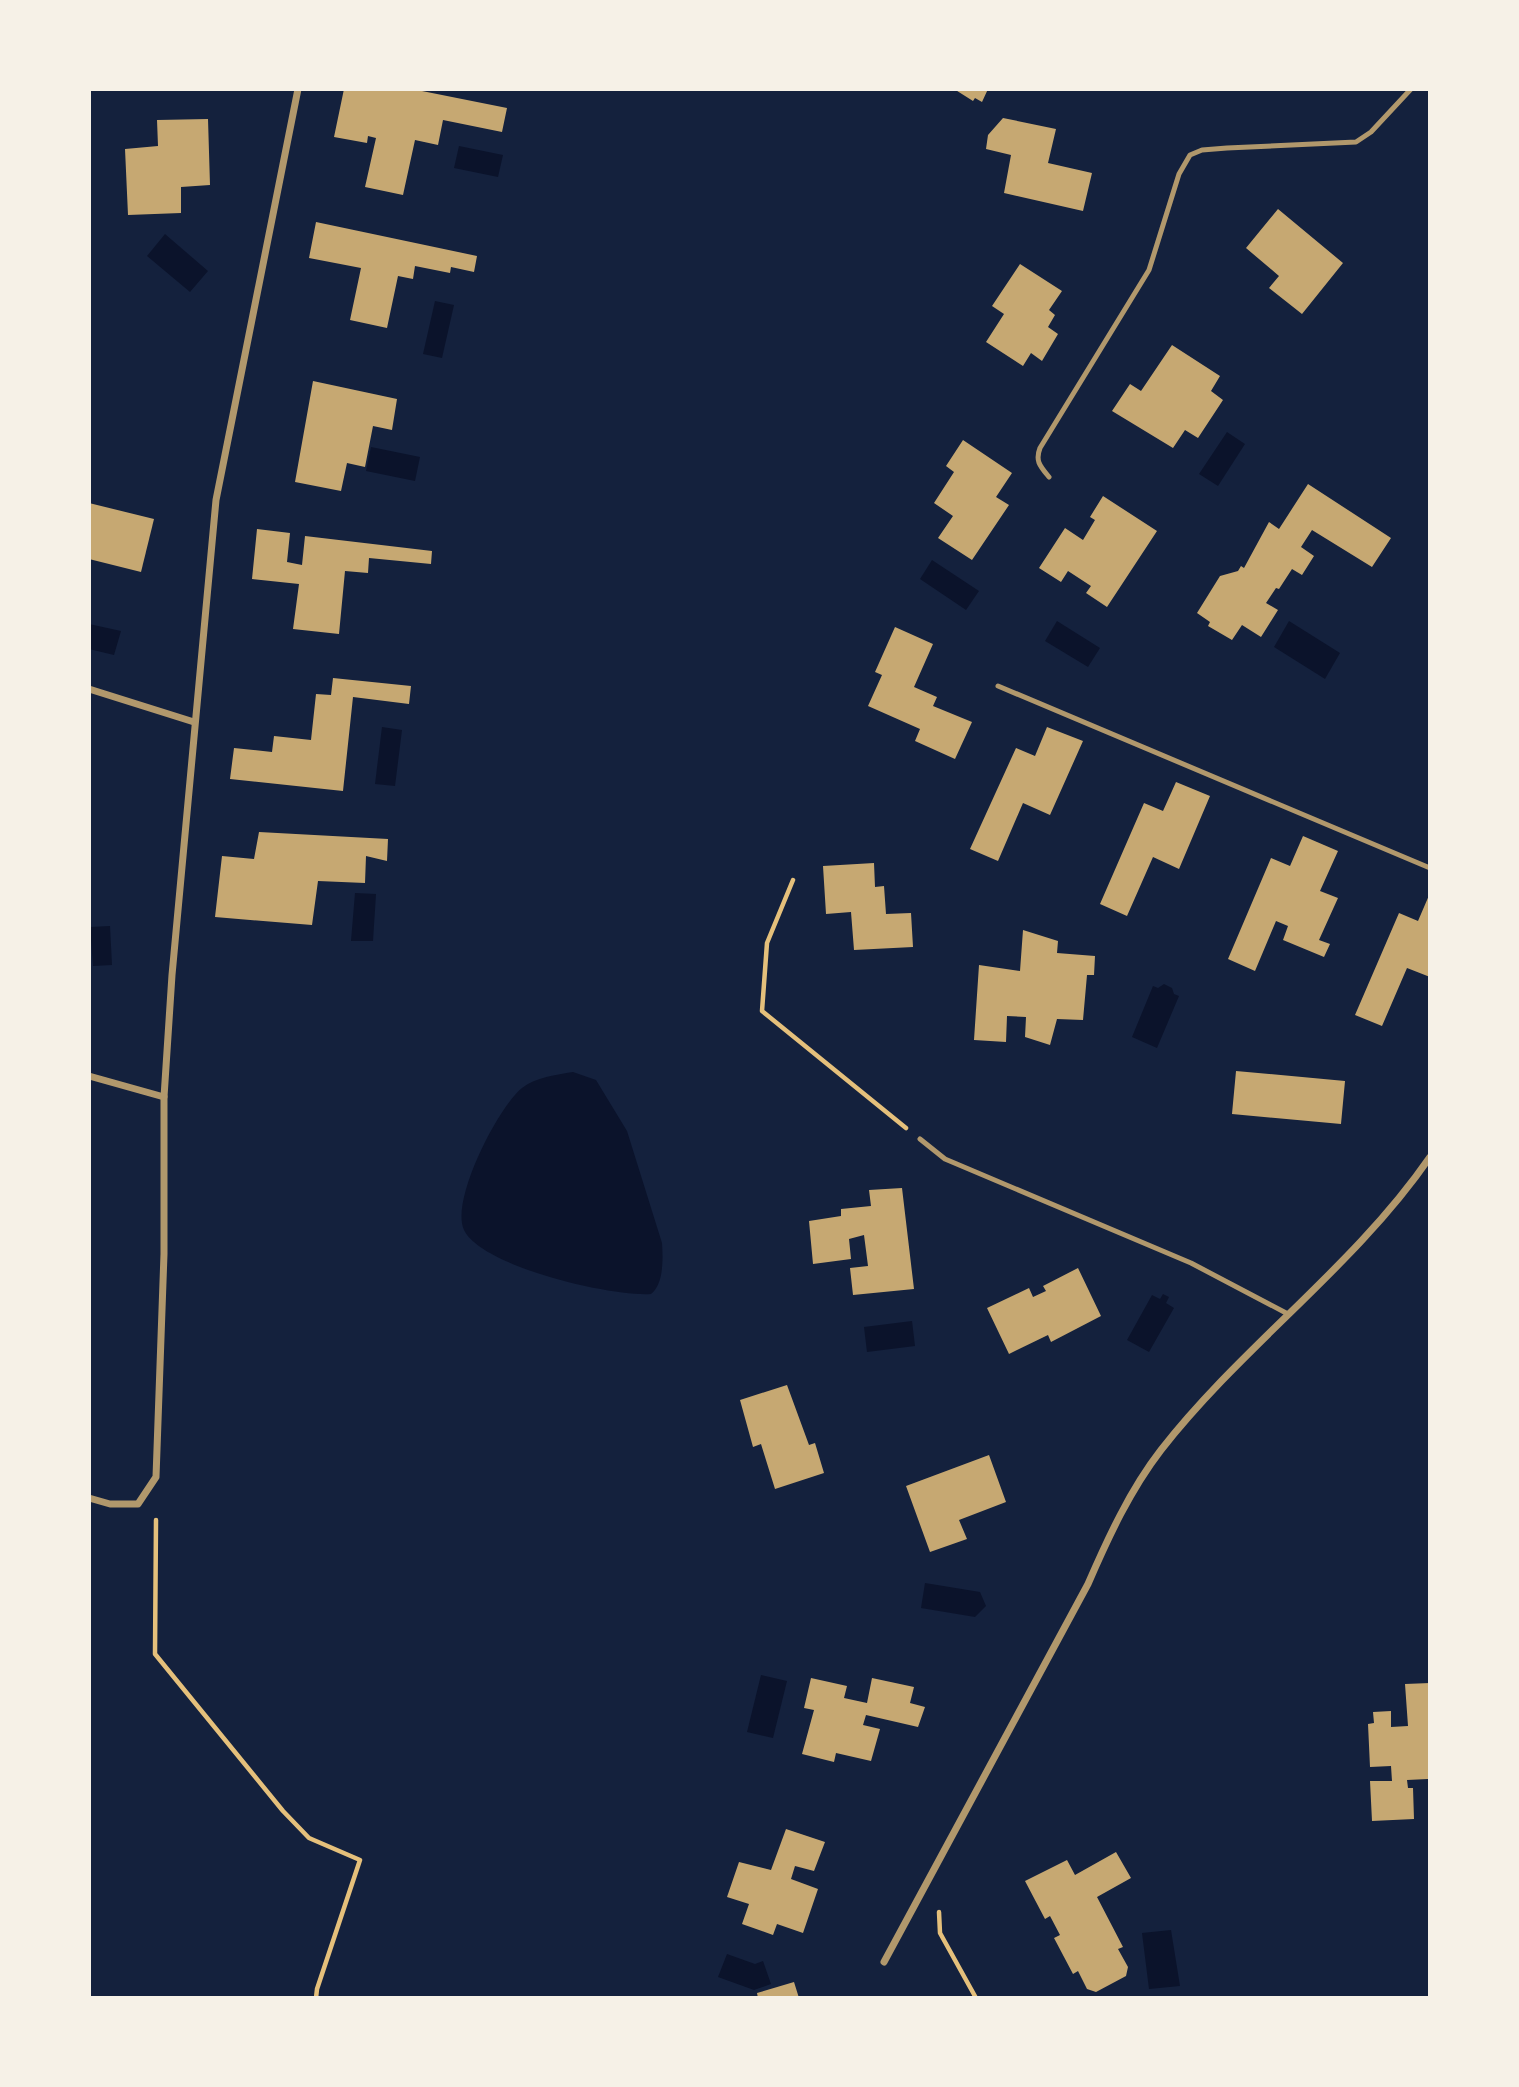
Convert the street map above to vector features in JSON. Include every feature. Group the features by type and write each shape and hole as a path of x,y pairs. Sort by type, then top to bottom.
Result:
{"street":[{"path":"89,1498 110,1504 138,1504 156,1477 164,1254 164,1097 194,722 216,500 298,89"},
{"path":"89,689 194,722"},
{"path":"89,1076 164,1097"},
{"path":"884,1962 1087,1584 1111,1531 1160,1451 1212,1391 1400,1200 1430,1157"}],"lane":[{"path":"1049,477 1039,465 1037,457 1040,448 1149,270 1179,174 1190,155 1202,150 1227,148 1356,142 1371,132 1411,89"},
{"path":"998,686 1430,868"},
{"path":"920,1139 945,1159 1191,1264 1288,1314"}],"path":[{"path":"793,880 767,943 762,1011 920,1139"},
{"path":"156,1477 155,1654 283,1811 309,1838 360,1860 316,1998"},
{"path":"938,1900 940,1933 976,1998"}],"water":[{"path":"459,146 503,155 498,177 454,168"},
{"path":"165,234 208,271 190,292 147,256"},
{"path":"435,301 454,305 442,358 423,354"},
{"path":"1227,432 1245,444 1218,486 1199,474"},
{"path":"371,447 420,457 415,481 366,471"},
{"path":"932,560 979,591 966,610 920,579"},
{"path":"1057,621 1100,648 1088,667 1045,641"},
{"path":"1289,621 1340,653 1325,679 1274,647"},
{"path":"89,624 121,631 114,655 89,649"},
{"path":"382,727 402,730 395,786 375,784"},
{"path":"355,893 376,894 373,941 351,941"},
{"path":"110,926 112,965 93,966 90,927"},
{"path":"1164,984 1179,996 1157,1048 1132,1037 1153,986 1158,988"},
{"path":"573,1072 596,1080 627,1131 662,1243 660,1277 651,1294 608,1290 550,1277 495,1256 476,1243 464,1230 461,1216 470,1177 489,1134 512,1098 533,1081"},
{"path":"1163,1294 1169,1297 1166,1303 1174,1308 1149,1352 1127,1340 1152,1295 1160,1299"},
{"path":"912,1321 915,1346 867,1352 864,1327"},
{"path":"925,1583 980,1592 986,1606 975,1617 921,1608"},
{"path":"761,1675 787,1681 773,1738 747,1732"},
{"path":"1171,1930 1180,1986 1149,1989 1142,1933"},
{"path":"727,1954 755,1964 763,1961 771,1984 754,1990 718,1977"}],"building":[{"path":"344,89 412,89 507,108 502,132 443,120 438,145 415,140 403,195 365,187 376,138 368,136 367,143 334,137"},
{"path":"954,89 988,89 982,102 975,98 973,101"},
{"path":"1003,118 1056,129 1048,163 1092,173 1083,211 1004,193 1011,155 986,149 988,135"},
{"path":"208,119 210,185 181,187 181,213 128,215 125,149 158,146 157,120"},
{"path":"1278,209 1343,263 1302,314 1269,288 1279,276 1246,248"},
{"path":"316,222 477,256 474,272 451,267 450,273 415,266 413,279 398,276 387,328 350,320 361,268 309,258"},
{"path":"1020,264 1062,291 1049,310 1055,315 1048,327 1058,334 1042,361 1031,353 1023,366 986,342 1004,314 992,306"},
{"path":"1172,345 1220,376 1211,391 1223,400 1198,438 1185,430 1173,448 1112,411 1130,384 1141,391"},
{"path":"313,381 397,399 392,430 373,426 365,467 347,463 341,491 295,482"},
{"path":"963,440 1012,473 996,497 1009,505 972,560 938,538 953,516 934,503 954,472 946,466"},
{"path":"1308,484 1391,538 1372,567 1312,530 1301,547 1314,556 1302,575 1292,569 1266,603 1278,610 1261,637 1242,625 1232,640 1208,626 1210,622 1197,613 1220,576 1238,571 1241,566 1244,568 1269,522 1279,529"},
{"path":"1103,496 1157,531 1107,607 1086,593 1091,586 1068,571 1061,582 1039,568 1065,528 1083,540 1095,520 1090,517"},
{"path":"89,503 154,519 141,572 89,559"},
{"path":"257,529 290,533 287,562 302,565 305,536 432,551 431,564 369,558 368,573 345,571 339,634 293,629 299,584 252,579"},
{"path":"895,627 933,644 914,687 937,697 933,706 972,722 955,759 915,741 920,729 868,706 882,675 875,672"},
{"path":"333,678 411,686 409,704 353,697 343,791 230,779 234,748 272,752 274,736 311,740 316,694 331,695"},
{"path":"1047,727 1083,741 1050,815 1023,803 998,861 970,849 1016,748 1035,756"},
{"path":"1176,782 1210,796 1179,869 1153,857 1127,916 1100,904 1144,803 1163,811"},
{"path":"259,832 388,839 387,861 366,856 365,883 318,881 312,925 215,917 222,856 254,859"},
{"path":"1303,836 1338,851 1320,891 1338,898 1319,940 1330,944 1324,957 1283,940 1288,926 1276,921 1255,971 1228,959 1271,858 1290,866"},
{"path":"874,863 875,887 884,886 886,914 911,913 913,947 854,950 851,912 826,914 823,866"},
{"path":"1430,893 1430,977 1407,968 1382,1026 1355,1015 1399,913 1418,921"},
{"path":"1023,930 1058,941 1057,953 1095,956 1094,975 1087,975 1083,1020 1057,1019 1050,1045 1025,1037 1026,1017 1007,1016 1006,1042 974,1040 979,965 1020,971"},
{"path":"1236,1071 1345,1081 1341,1124 1232,1114"},
{"path":"902,1188 914,1289 853,1295 850,1268 868,1266 864,1235 849,1239 851,1259 813,1264 809,1221 841,1216 841,1209 871,1206 869,1190"},
{"path":"1078,1268 1101,1316 1051,1342 1048,1335 1009,1354 987,1308 1029,1288 1033,1297 1046,1291 1043,1286"},
{"path":"787,1385 809,1445 815,1443 824,1473 775,1489 761,1444 753,1447 740,1400"},
{"path":"989,1455 1006,1502 959,1520 967,1539 930,1552 906,1486"},
{"path":"811,1678 847,1686 844,1698 867,1703 872,1678 914,1687 910,1703 925,1707 918,1727 866,1715 863,1725 880,1729 871,1761 836,1753 834,1762 802,1754 814,1710 804,1708"},
{"path":"1430,1683 1428,1779 1407,1780 1408,1788 1413,1788 1414,1819 1372,1821 1370,1781 1392,1781 1391,1766 1370,1767 1368,1724 1374,1723 1373,1712 1391,1711 1391,1727 1408,1726 1405,1684"},
{"path":"786,1829 825,1842 814,1871 795,1866 791,1879 818,1889 803,1933 777,1924 773,1935 742,1924 749,1904 727,1897 739,1862 771,1870"},
{"path":"1116,1852 1131,1878 1097,1897 1123,1947 1118,1949 1128,1967 1126,1976 1096,1992 1087,1989 1078,1971 1073,1974 1054,1938 1060,1935 1050,1916 1045,1919 1025,1881 1067,1860 1075,1875"},
{"path":"794,1982 799,1998 758,1998 757,1993"}]}
